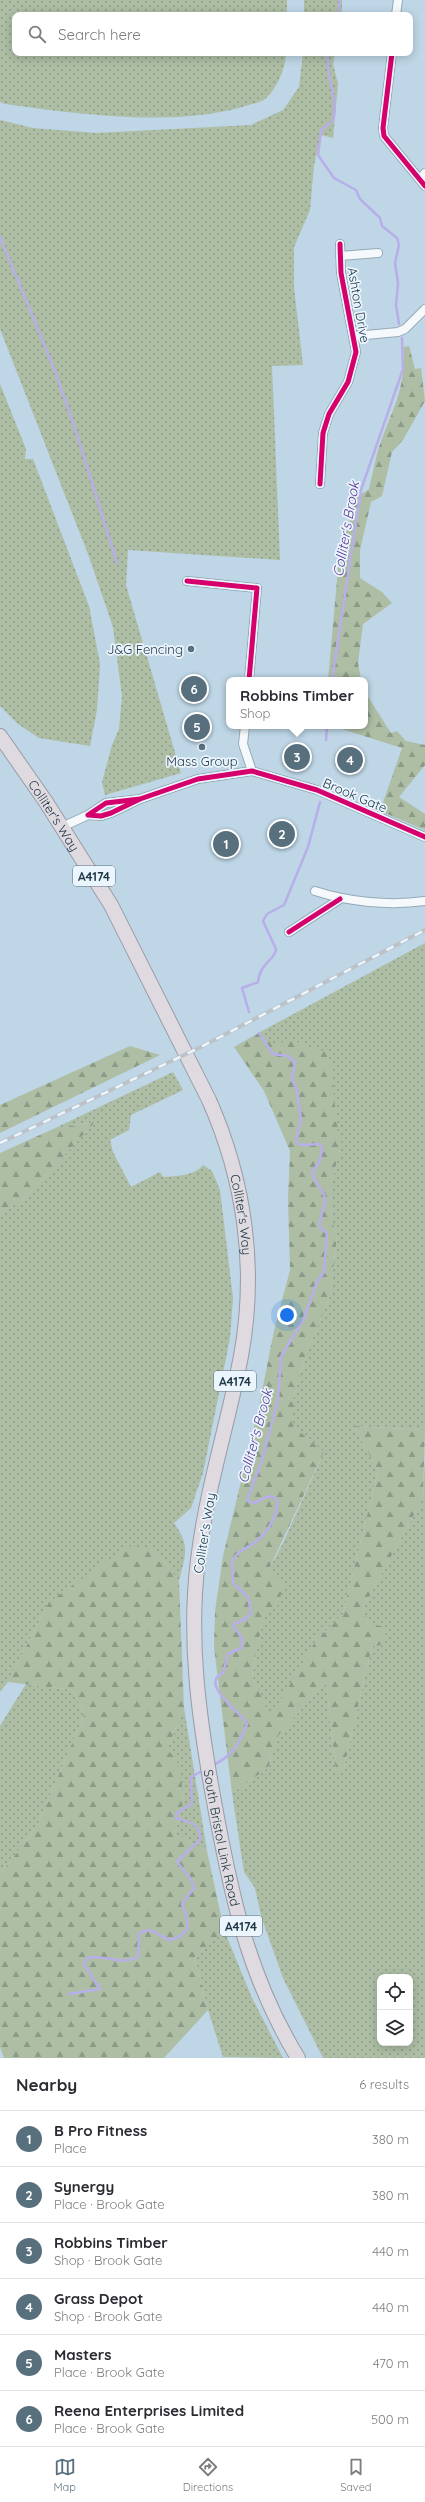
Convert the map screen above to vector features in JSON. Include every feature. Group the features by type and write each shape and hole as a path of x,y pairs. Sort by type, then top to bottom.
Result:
{"highway":[{"name":"Colliter's Way","path":"0,736 62,827 111,905 209,1100 227,1145 242,1206 250,1276 241,1356 221,1440 198,1560 194,1614 196,1687 204,1748"},
{"name":"South Bristol Link Road","path":"204,1748 225,1860 248,1953 268,2003 298,2058"}],"street":[{"path":"396,12 398,0"},
{"path":"392,56 383,128 384,136 422,176 425,186"},
{"name":"Ashton Drive","path":"320,484 323,433 329,414 348,382 353,370 356,352 341,273 340,244"},
{"path":"340,256 378,253"},
{"name":"Ashton Drive","path":"354,336 398,332 405,329 425,309"},
{"path":"186,581 256,588 248,677"},
{"path":"62,827 88,815 101,816 120,810 140,799 198,779 252,771 243,744 244,729"},
{"name":"Brook Gate","path":"252,771 317,790 425,837"},
{"path":"315,892 340,899 394,902 425,901"},
{"path":"289,932 340,899"}],"green space":[{"path":"0,0 287,0 287,12 12,12 12,56 286,56 277,84 269,95 260,102 215,113 186,116 124,117 62,112 0,102"},
{"path":"304,0 342,0 342,12 304,12"},
{"path":"303,56 334,56 333,64 338,84 333,138 321,135 314,165 310,210 294,247 294,288 303,365 272,366 280,560 128,550 126,585 181,773 105,795 102,782 112,745 119,729 122,696 113,627 88,554 0,329 0,120 33,128 96,133 251,125 283,110 299,87"},
{"path":"409,346 415,369 421,368 425,401 403,440 392,452 382,496 371,502 360,550 360,578 382,592 392,603 363,624 358,663 360,677 328,677 339,558 356,498 369,489 379,447 397,399 404,363 404,347"},
{"path":"0,384 26,449 25,459 33,459 89,606 100,664 97,710 90,746 39,738 18,724 0,706"},
{"path":"368,697 391,733 397,731 406,741 425,745 425,765 399,797 425,814 425,830 380,811 402,748 342,729 368,729"},
{"path":"425,943 425,1430 354,1426 378,1471 343,1614 316,1640 271,1718 252,1676 264,1614 268,1571 283,1543 324,1452 293,1426 293,1399 306,1355 330,1296 337,1237 332,1221 330,1187 340,1150 262,1031"},
{"path":"262,1031 274,1046 289,1039 329,1053 340,1150 330,1187 332,1221 337,1237 330,1296 306,1355 293,1399 293,1426 324,1452 268,1571 285,1581 277,1608 264,1614 252,1676 271,1717 316,1640 343,1614 378,1471 354,1426 425,1430 423,1498 363,1608 368,1624 386,1627 385,1645 372,1646 343,1772 336,1772 326,1681 278,1736 268,1768 232,1793 214,1647 215,1611 223,1556 258,1411 274,1331 290,1270 288,1199 290,1151 264,1091 234,1047"},
{"path":"130,1046 160,1055 0,1133 0,1105"},
{"path":"173,1072 183,1090 131,1115 129,1130 110,1140 113,1152 131,1187 160,1172 163,1177 179,1176 195,1171 203,1165 212,1171 220,1190 233,1298 230,1338 203,1473 191,1508 174,1523 185,1545 185,1558 179,1581 154,1549 49,1602 8,1682 0,1692 0,1215 29,1194 95,1122 53,1129"},
{"path":"95,1122 29,1194 0,1215 0,1153 53,1129"},
{"path":"425,1456 425,2058 323,2058 283,1978 261,1916 255,1888 244,1872 232,1793 268,1768 278,1736 326,1681 336,1772 343,1772 372,1646 385,1645 368,1624 363,1608 423,1498"},
{"path":"128,1546 154,1549 179,1581 184,1708 167,1750 177,1759 184,1797 175,1834 207,1851 224,1930 195,1958 208,2010 164,2058 4,2058 0,2047 0,1875 37,1826 84,1715 73,1690 8,1682 49,1602"},
{"path":"26,1684 73,1690 84,1715 37,1826 0,1875 0,1726"},
{"path":"184,1708 207,1851 175,1834 184,1797 167,1750"},
{"path":"224,1930 252,1998 283,2058 223,2057 208,2010 195,1958"}],"waterway":[{"name":"Colliter's Brook","path":"338,12 340,0"},
{"name":"Colliter's Brook","path":"328,56 328,70 335,106 332,121 321,131 318,155 334,178 356,190 360,199 380,218 382,226 397,238 399,245 395,263 398,283 396,305 399,324"},
{"path":"0,237 53,366 73,422 117,563"},
{"name":"Colliter's Brook","path":"332,677 361,490 403,369 402,338"},
{"name":"Colliter's Brook","path":"326,740 327,729"},
{"name":"Colliter's Brook","path":"249,1012 242,988 258,982 259,975 264,966 275,953 276,949 263,921 267,914 284,905 308,847 320,802"},
{"name":"Colliter's Brook","path":"212,1766 230,1754 238,1744 247,1724 220,1694 216,1688 215,1681 218,1676 223,1673 228,1654 241,1648 242,1639 233,1626 234,1624 247,1618 251,1612 248,1597 233,1583 232,1562 237,1554 261,1537 270,1526 276,1513 277,1500 274,1498 266,1497 254,1503 248,1501 248,1498 262,1460 278,1400 281,1357 304,1318 317,1282 324,1272 327,1233 320,1228 325,1196 312,1173 320,1160 322,1148 320,1144 298,1144 296,1139 301,1120 297,1091 292,1078 295,1062 288,1056 273,1054 259,1033"},
{"name":"Colliter's Brook","path":"69,1994 100,1989 84,1964 87,1958 100,1957 119,1960 131,1959 138,1957 139,1934 143,1931 147,1930 154,1932 169,1940 182,1935 185,1931 187,1927 187,1917 182,1904 194,1888 191,1879 177,1862 200,1839 200,1833 196,1826 190,1822 176,1818 177,1813 192,1804 191,1777 204,1770"}],"railway":[{"path":"0,1143 201,1047 425,930"}],"cycle path":[{"path":"392,56 383,128 384,136 425,186"},
{"path":"320,484 323,433 329,414 348,382 356,352 341,273 340,244"},
{"path":"187,581 257,588 249,677"},
{"path":"140,799 106,803 88,815 101,816 111,813 140,799 198,779 252,771 317,790 425,837"},
{"path":"289,932 340,899"}],"place":[{"name":"J&G Fencing","path":"191,649"},
{"name":"Reena Enterprises Limited","path":"194,689"},
{"name":"Masters","path":"197,727"},
{"name":"Mass Group","path":"202,747"},
{"name":"Robbins Timber","path":"297,757"},
{"name":"Grass Depot","path":"350,760"},
{"name":"Synergy","path":"282,834"},
{"name":"B Pro Fitness","path":"226,844"}]}
